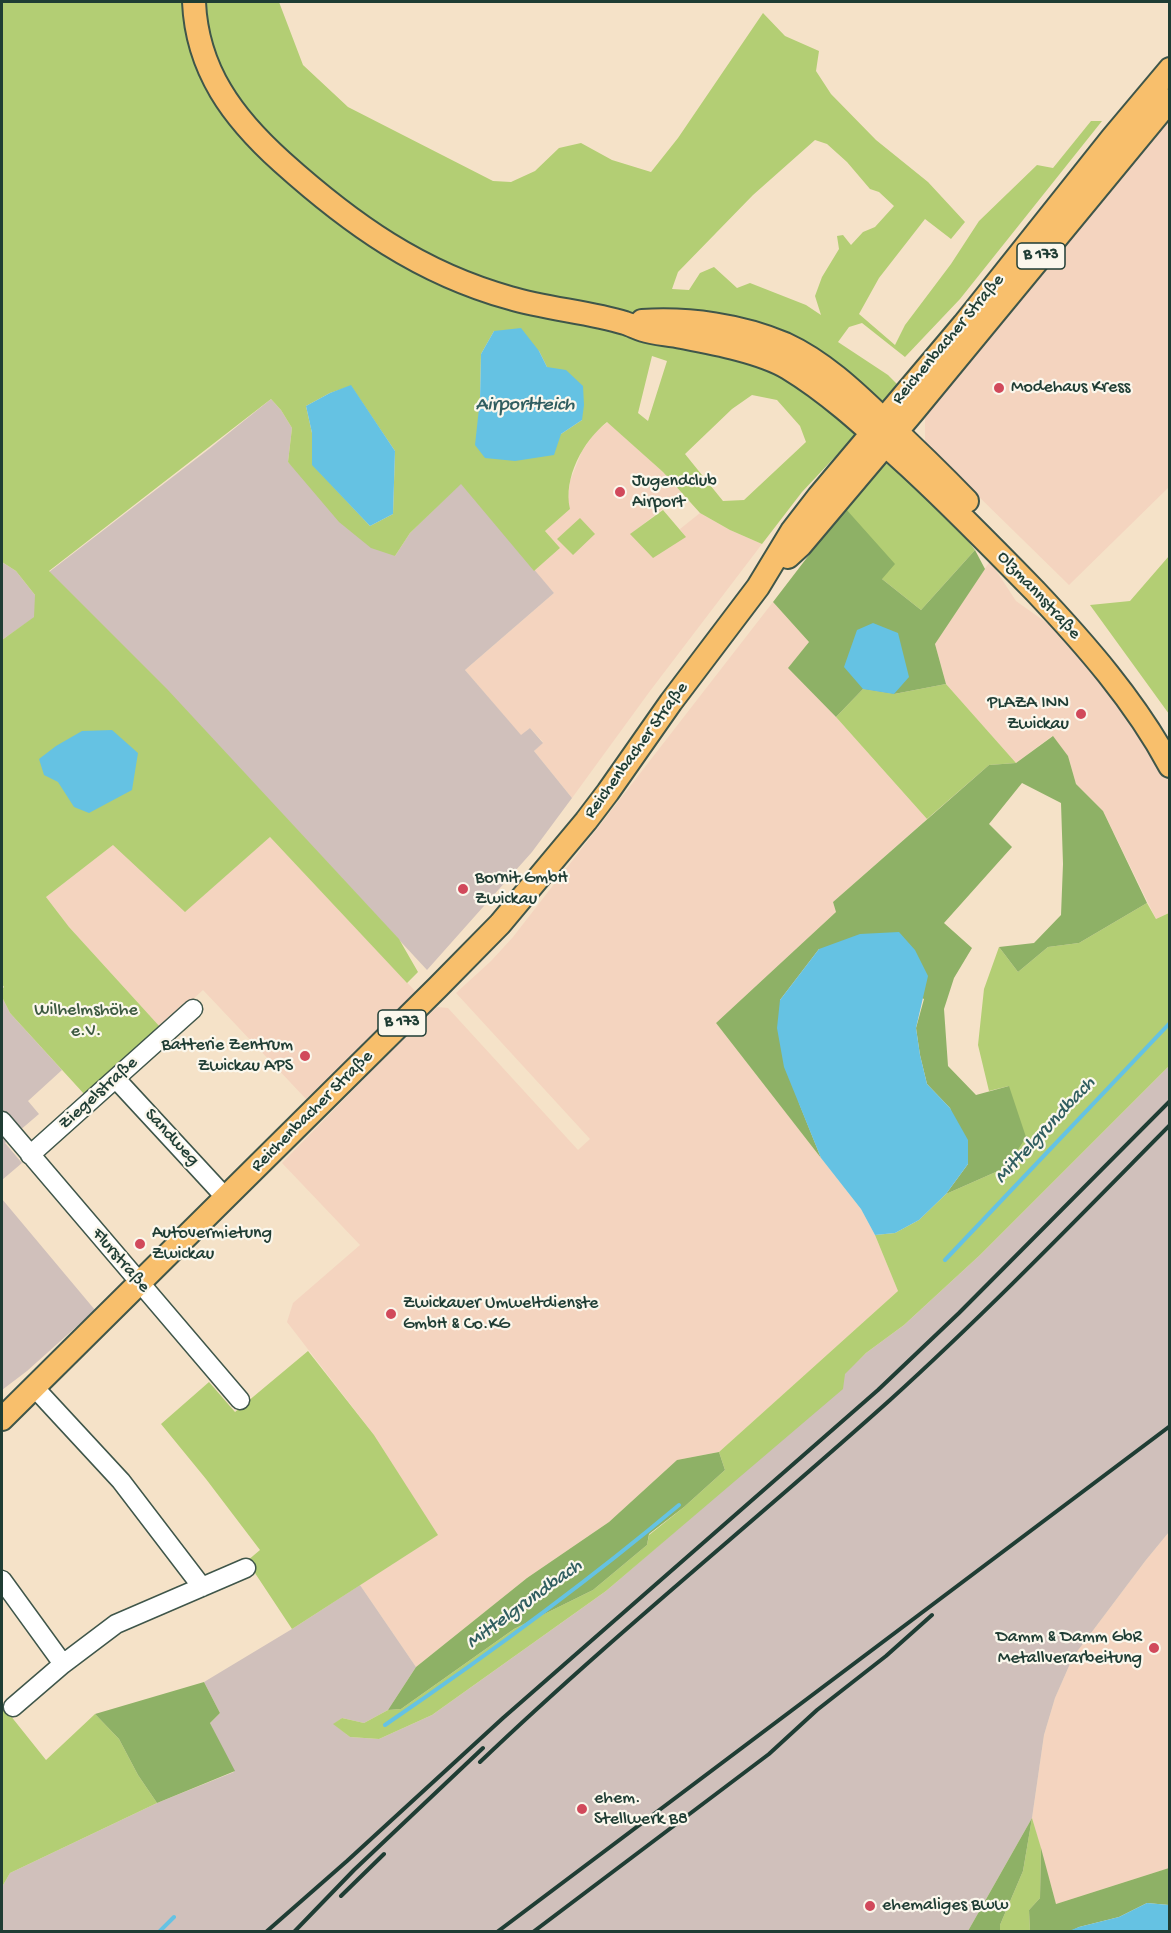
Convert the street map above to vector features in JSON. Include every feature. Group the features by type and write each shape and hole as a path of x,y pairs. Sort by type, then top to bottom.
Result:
{"main road":[{"path":"194,2 199,40 207,63 216,84 243,124 262,144 332,205 396,250 443,274 508,298 623,323 671,319 723,326 762,335 786,345 827,369 884,432"},
{"name":"Reichenbacher Straße","path":"884,432 964,324 1170,69"},
{"name":"Reichenbacher Straße","path":"2,1419 456,970 527,892 608,792 671,702 758,587 792,531 884,432 1170,100"},
{"name":"Olzmannstraße","path":"884,432 1073,610 1126,674 1170,740"},
{"name":"Olzmannstraße","path":"884,432 1076,635 1134,707 1170,766"}],"street":[{"name":"Ziegelstraße","path":"30,1155 194,1009"},
{"name":"Sandweg","path":"117,1079 226,1198"},
{"name":"Flurstraße","path":"2,1121 240,1400"},
{"path":"34,1388 121,1481 202,1587"},
{"path":"13,1707 63,1664 116,1624 246,1568"},
{"path":"2,1580 63,1664"}],"shaded area":[{"path":"1169,114 1169,487 1069,585 925,444 925,413"},
{"name":"Bornit GmbH Zwickau","path":"271,399 292,428 288,462 395,556 410,533 461,483 554,593 465,670 521,735 530,728 543,743 534,751 572,798 532,852 427,970 167,690 49,572"},
{"path":"608,422 663,472 682,493 631,534 685,537 680,529 700,513 762,544 572,798 534,751 543,742 530,728 521,736 465,670 554,593 534,571 560,548 545,531 570,509 568,499 570,481 582,451 596,431"},
{"path":"990,561 1016,601 1079,647 1146,737 1169,780 1169,913 1156,919 1103,811 1076,784 1068,756 1052,736 1016,763 946,684 935,644"},
{"path":"2,562 16,571 35,595 35,617 2,640"},
{"path":"773,602 809,642 789,668 927,819 833,902 836,912 716,1023 861,1209 875,1235 898,1291 719,1452 677,1460 609,1522 527,1578 416,1667 360,1585 437,1535 374,1435 287,1322 293,1303 360,1245 282,1163 437,1007 448,1008 578,1150 590,1139 456,993 513,937"},
{"path":"270,837 416,992 307,1100 203,990 161,1028 69,927 46,897 114,844 185,911"},
{"path":"2,997 10,1013 62,1070 28,1101 39,1114 5,1143 22,1163 2,1180"},
{"path":"1169,1066 1169,1532 1073,1657 1055,1698 1044,1735 1032,1818 968,1931 2,1932 2,1887 10,1873 157,1803 234,1772 210,1723 220,1713 204,1682 360,1585 416,1667 388,1710 364,1723 342,1718 334,1724 350,1737 379,1739 432,1715 606,1591 694,1515 866,1353 904,1325 980,1255"},
{"path":"2,1199 95,1310 27,1371 2,1390"},
{"path":"1169,1532 1169,1868 1056,1904 1032,1818 1044,1735 1055,1698 1073,1657"}],"green space":[{"name":"Wilhelmshöhe e.V.","path":"2,2 279,2 303,65 348,107 493,181 511,182 535,171 559,148 581,143 612,160 651,172 678,138 763,13 785,36 819,51 816,71 831,94 876,140 928,182 965,222 951,239 925,219 879,278 859,314 895,345 905,325 951,264 979,221 1037,165 1053,168 1091,121 1102,121 960,299 905,357 862,323 849,327 838,342 888,375 897,384 848,443 802,492 762,544 700,513 663,472 607,422 590,439 577,461 569,485 570,509 545,531 560,548 534,571 461,484 410,533 395,556 371,548 339,522 288,462 292,428 271,399 49,571 167,689 399,939 418,972 407,983 270,837 185,912 113,845 46,897 69,927 161,1028 85,1095 10,1013 2,997 4,987 2,984 2,640 34,617 35,595 16,571 2,562","holes":["815,140 827,144 847,162 870,189 879,192 894,206 875,227 863,232 851,245 843,235 837,236 839,249 822,277 815,296 821,315 806,305 750,283 737,288 714,267 700,273 689,290 672,289 678,272 753,195","494,331 539,351 582,420 561,434 480,399 481,354","652,356 667,361 648,421 638,413","351,386 395,451 393,514 370,526 313,465 312,433 306,406 330,393","752,395 777,400 800,426 806,442 744,500 723,501 685,454 732,409"]},
{"path":"887,461 957,527 975,550 921,610 882,579 845,508"},
{"path":"845,508 895,564 882,579 921,610 975,550 985,569 935,644 946,684 894,694 863,689 836,717 788,668 809,642 773,602"},
{"path":"663,510 686,537 653,558 630,534"},
{"path":"580,518 595,534 573,555 557,539"},
{"path":"1169,556 1169,714 1090,605 1130,601"},
{"path":"946,684 1016,763 989,765 927,819 836,717 863,689 894,694"},
{"path":"1053,736 1068,756 1076,784 1103,811 1147,903 1079,943 1048,947 1018,972 999,947 1034,943 1061,915 1063,864 1061,803 1022,783 989,824 1012,847 944,923 972,948 954,978 944,1009 948,1066 976,1095 1009,1086 1026,1137 1007,1167 946,1194 968,1164 950,1108 927,1084 916,1028 924,999 819,949 780,1000 799,1103 821,1158 716,1023 836,912 833,902 989,765 1016,763"},
{"path":"1147,903 1156,919 1169,913 1169,1066 980,1255 904,1325 866,1353 845,1374 843,1389 606,1591 432,1715 379,1739 350,1737 333,1724 342,1718 364,1723 388,1710 401,1709 514,1629 593,1590 647,1545 649,1535 725,1470 719,1452 898,1291 875,1235 895,1233 919,1220 946,1194 1007,1167 1009,1086 989,1091 978,1045 984,989 999,947 1018,972 1048,947 1079,943"},
{"path":"308,1351 374,1435 438,1535 292,1629 247,1561 260,1550 161,1424 209,1382 235,1412"},
{"path":"719,1452 725,1470 684,1507 649,1534 647,1545 593,1590 514,1629 401,1709 388,1710 416,1667 527,1578 609,1522 677,1460"},
{"path":"204,1682 220,1713 210,1723 235,1771 157,1803 138,1775 119,1739 95,1714"},
{"path":"2,1705 46,1760 95,1714 119,1739 138,1775 157,1803 10,1873 2,1887"},
{"path":"1032,1818 1041,1848 1040,1898 1029,1910 1030,1931 1000,1932 1000,1925 1023,1871"},
{"path":"1032,1818 1023,1871 1000,1925 1000,1931 968,1931"},
{"path":"1041,1848 1056,1904 1169,1868 1169,1905 1147,1903 1119,1917 1079,1927 1069,1932 1030,1931 1029,1910 1040,1898"}],"water":[{"name":"Airportteich","path":"521,328 539,351 547,367 566,370 583,386 582,420 561,434 554,455 515,461 485,458 475,445 480,399 481,354 494,331"},
{"path":"351,385 395,451 393,514 370,526 312,465 312,433 306,406"},
{"path":"873,623 898,633 909,677 894,694 863,689 844,667 857,630"},
{"path":"112,730 138,753 132,790 89,813 74,807 58,782 44,775 39,759 82,731"},
{"path":"899,932 915,950 928,976 916,1028 927,1084 950,1108 968,1140 968,1164 946,1194 919,1220 895,1233 875,1235 861,1209 821,1158 784,1067 777,1028 780,1000 819,949 860,934"},
{"path":"1147,1903 1169,1905 1169,1931 1069,1931 1119,1917"}],"waterway":[{"name":"Mittelgrundbach","path":"945,1260 1170,1023"},
{"name":"Mittelgrundbach","path":"385,1725 535,1619 679,1505"},
{"name":"Mittelgrundbach","path":"159,1932 174,1917"}],"railway":[{"path":"266,1932 503,1718 878,1390 959,1313 1170,1101"},
{"path":"480,1762 581,1669 926,1367 1170,1125"},
{"path":"497,1932 1170,1426"},
{"path":"533,1932 769,1754 817,1710 886,1656 932,1615"},
{"path":"294,1932 354,1870 483,1748"},
{"path":"341,1896 384,1854"}],"place":[{"name":"Modehaus Kress","path":"999,388"},
{"name":"Jugendclub Airport","path":"620,492"},
{"name":"PLAZA INN Zwickau","path":"1081,714"},
{"name":"Bornit GmbH Zwickau","path":"463,889"},
{"name":"Batterie Zentrum Zwickau APS","path":"305,1056"},
{"name":"Autovermietung Zwickau","path":"140,1244"},
{"name":"Zwickauer Umweltdienste GmbH & Co.KG","path":"391,1314"},
{"name":"Damm & Damm GbR Metallverarbeitung","path":"1154,1648"},
{"name":"ehem. Stellwerk B8","path":"582,1809"},
{"name":"ehemaliges Bww","path":"870,1906"}]}
